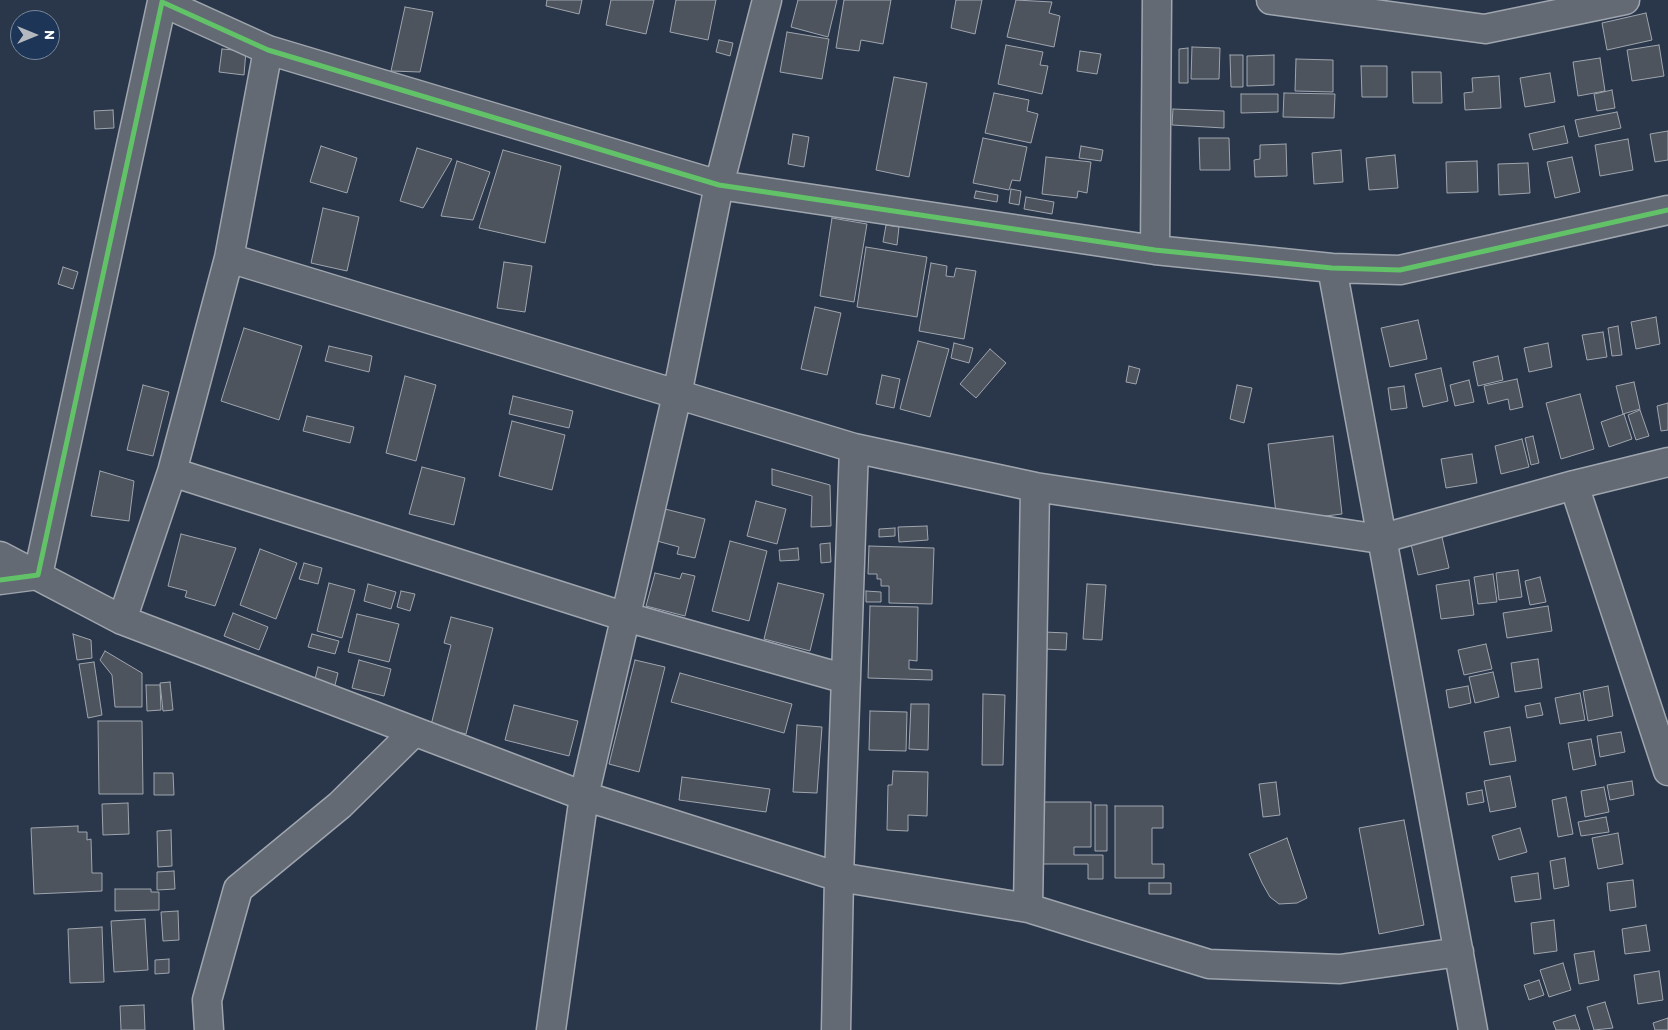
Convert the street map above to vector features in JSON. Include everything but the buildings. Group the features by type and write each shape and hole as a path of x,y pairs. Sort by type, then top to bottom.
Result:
{"street":[{"path":"551,1030 584,796 677,395 719,185 767,0"},
{"path":"1155,250 1157,0"},
{"path":"1271,0 1485,28 1625,0"},
{"path":"38,575 162,2 268,50 719,185 1155,250 1332,268 1400,270 1668,210"},
{"path":"122,620 172,472 228,258 268,50"},
{"path":"228,258 854,448 1035,487 1380,539 1574,485 1668,462"},
{"path":"1332,268 1380,539 1473,1030"},
{"path":"836,1030 839,877 854,448"},
{"path":"172,472 626,617 846,679"},
{"path":"1574,485 1668,772"},
{"path":"1028,908 1035,487"},
{"path":"0,556 122,620 414,732 584,796 839,877 1028,908 1209,964 1340,969 1459,952"},
{"path":"0,580 38,575"},
{"path":"208,1030 207,1000 238,889 340,805 414,732"}],"cycle path":[{"path":"0,580 38,575 162,2 268,50 719,185 1155,250 1332,268 1400,270 1668,210"}]}
